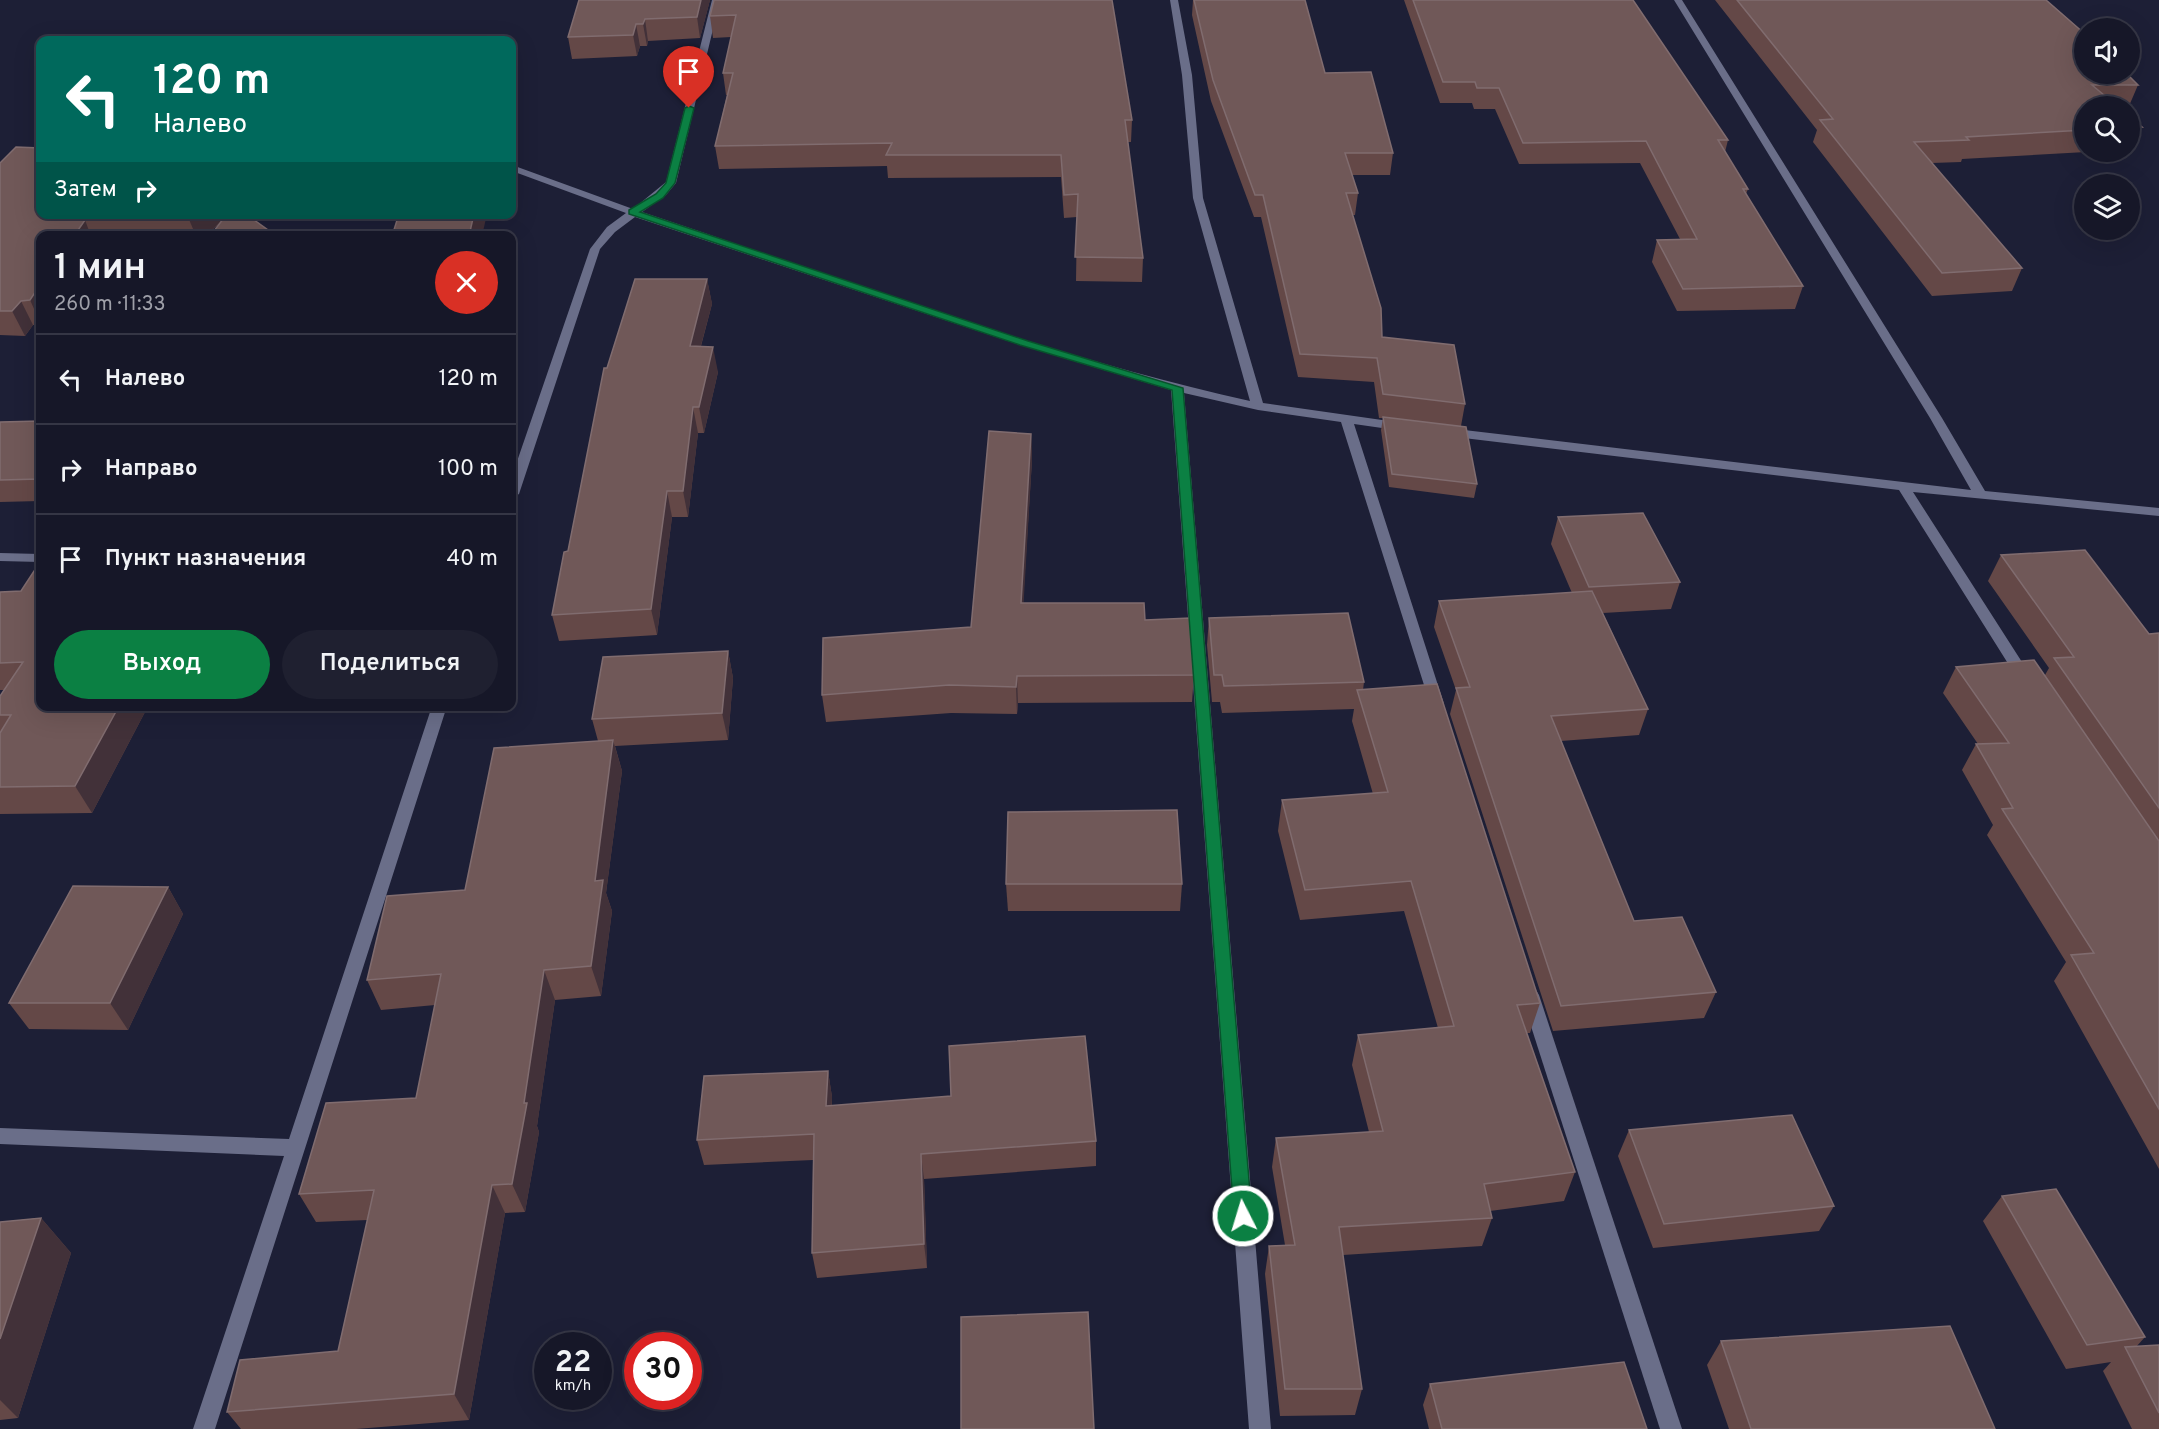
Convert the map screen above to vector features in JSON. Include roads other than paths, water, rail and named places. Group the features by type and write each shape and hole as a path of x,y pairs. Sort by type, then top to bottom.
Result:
{"street":[{"path":"516,482 595,249 602,236 633,212 659,196 671,183 716,0"},
{"path":"1174,0 1187,75 1198,198 1258,406"},
{"path":"1678,0 1936,418 1980,494"},
{"path":"516,169 633,212 1024,343 1177,388 1258,406 1417,429"},
{"path":"1177,388 1260,1429"},
{"path":"1347,420 1444,725"},
{"path":"1440,431 1903,487 2159,512"},
{"path":"1903,487 2032,689"},
{"path":"0,557 36,558"},
{"path":"204,1429 439,711"},
{"path":"1523,974 1671,1429"},
{"path":"0,1136 295,1148"}]}
